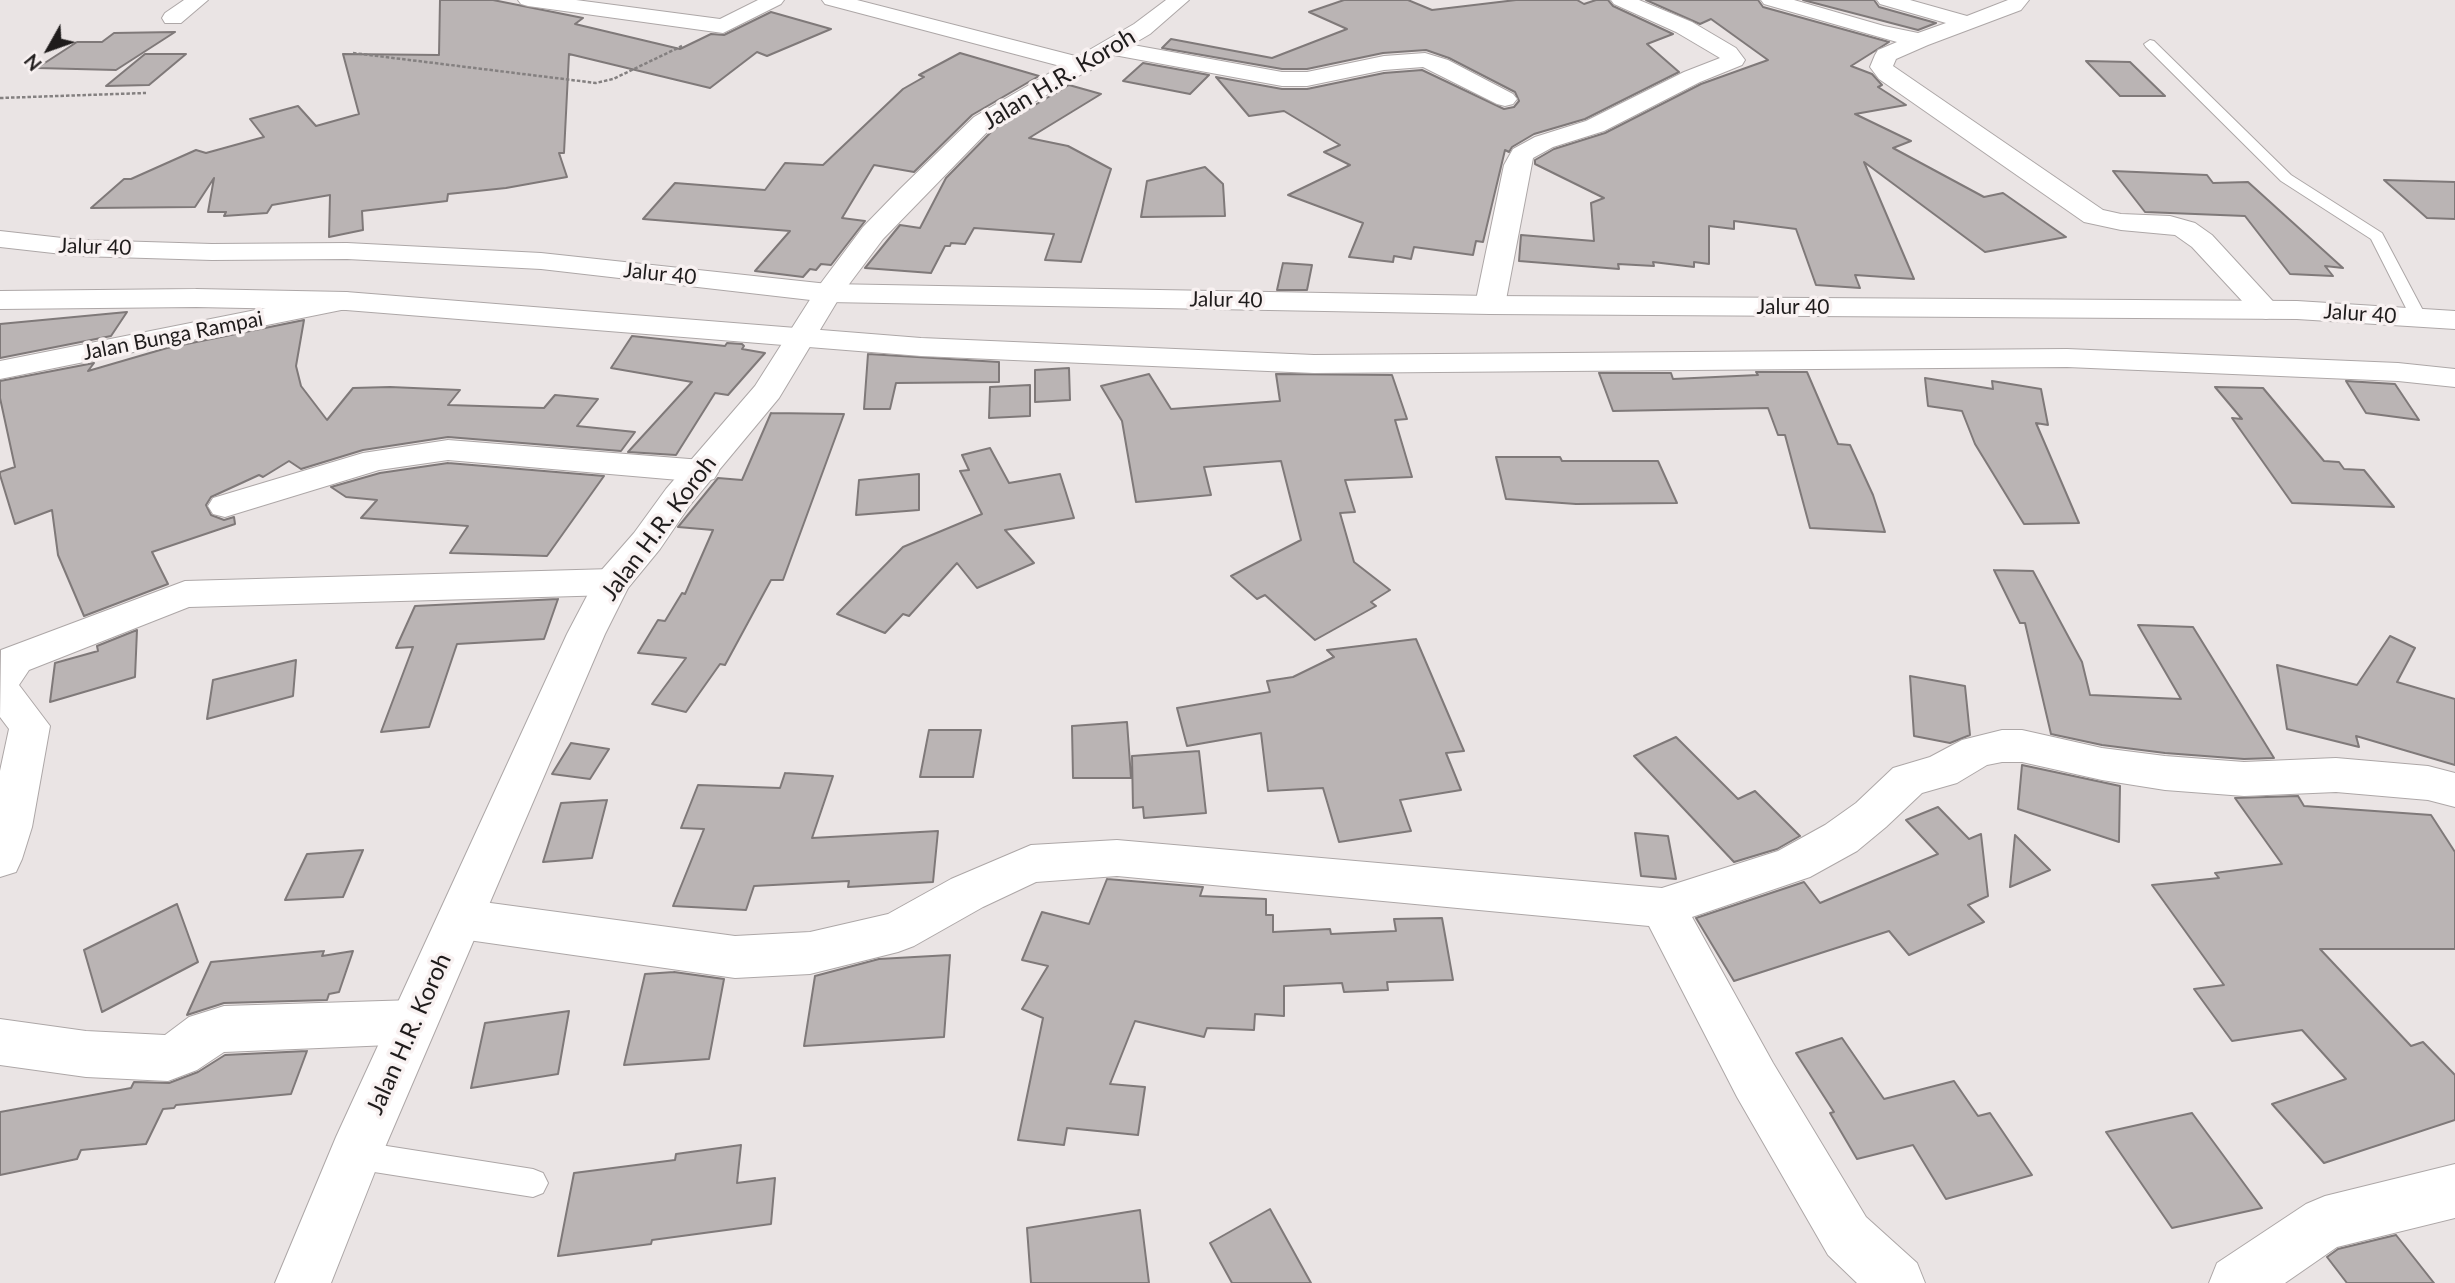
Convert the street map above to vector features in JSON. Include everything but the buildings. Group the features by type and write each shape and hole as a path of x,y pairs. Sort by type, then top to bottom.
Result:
{"main road":[{"path":"173,18 198,0"},
{"path":"528,0 723,26 774,0"},
{"path":"832,0 1097,57 1282,79 1307,79 1384,63 1426,60 1505,99"},
{"name":"Jalan H.R. Koroh","path":"303,1283 355,1155 586,634 612,582 647,541 678,497 768,391 828,293 873,233 983,122 1142,29 1179,0"},
{"path":"1490,305 1517,165 1522,155 1544,142 1595,126 1692,77 1734,60 1728,53 1692,32 1621,0"},
{"path":"1771,0 1880,32 1920,40"},
{"path":"1887,0 1969,23"},
{"path":"2019,0 2014,6 1886,55 1881,66 1887,74 2094,216 2121,222 2170,225 2185,229 2202,241 2266,310"},
{"name":"Jalur 40","path":"0,239 80,248 212,252 347,251 541,261 828,293 1490,305 2266,310 2455,320"},
{"path":"42,301 80,248"},
{"path":"177,299 212,252"},
{"path":"0,300 346,301 921,347 1314,364 1649,364 2067,358 2398,372 2455,378"},
{"name":"Jalan Bunga Rampai","path":"0,370 346,301"},
{"path":"1629,306 1649,364"},
{"path":"225,506 376,460 448,450 702,471"},
{"path":"0,682 15,660 185,594 612,582"},
{"path":"0,689 30,726 10,827 0,859"},
{"path":"461,919 735,957 810,953 898,932 967,893 1031,864 1117,858 1664,908 1701,893 1794,864 1851,830 1908,780 1942,771 1977,751 2001,746 2022,746 2102,764 2165,773 2244,779 2336,775 2428,783 2455,790"},
{"path":"1664,908 1755,1080 1847,1236 1897,1283"},
{"path":"0,1042 86,1054 168,1059 206,1033 224,1030 414,1022"},
{"path":"2237,1283 2325,1223 2455,1191"}],"lane":[{"path":"2150,44 2286,178 2377,236 2419,318"},
{"path":"355,1155 533,1183"}],"path":[{"path":"353,53 606,82 723,26"},
{"path":"0,98 146,93"}]}
